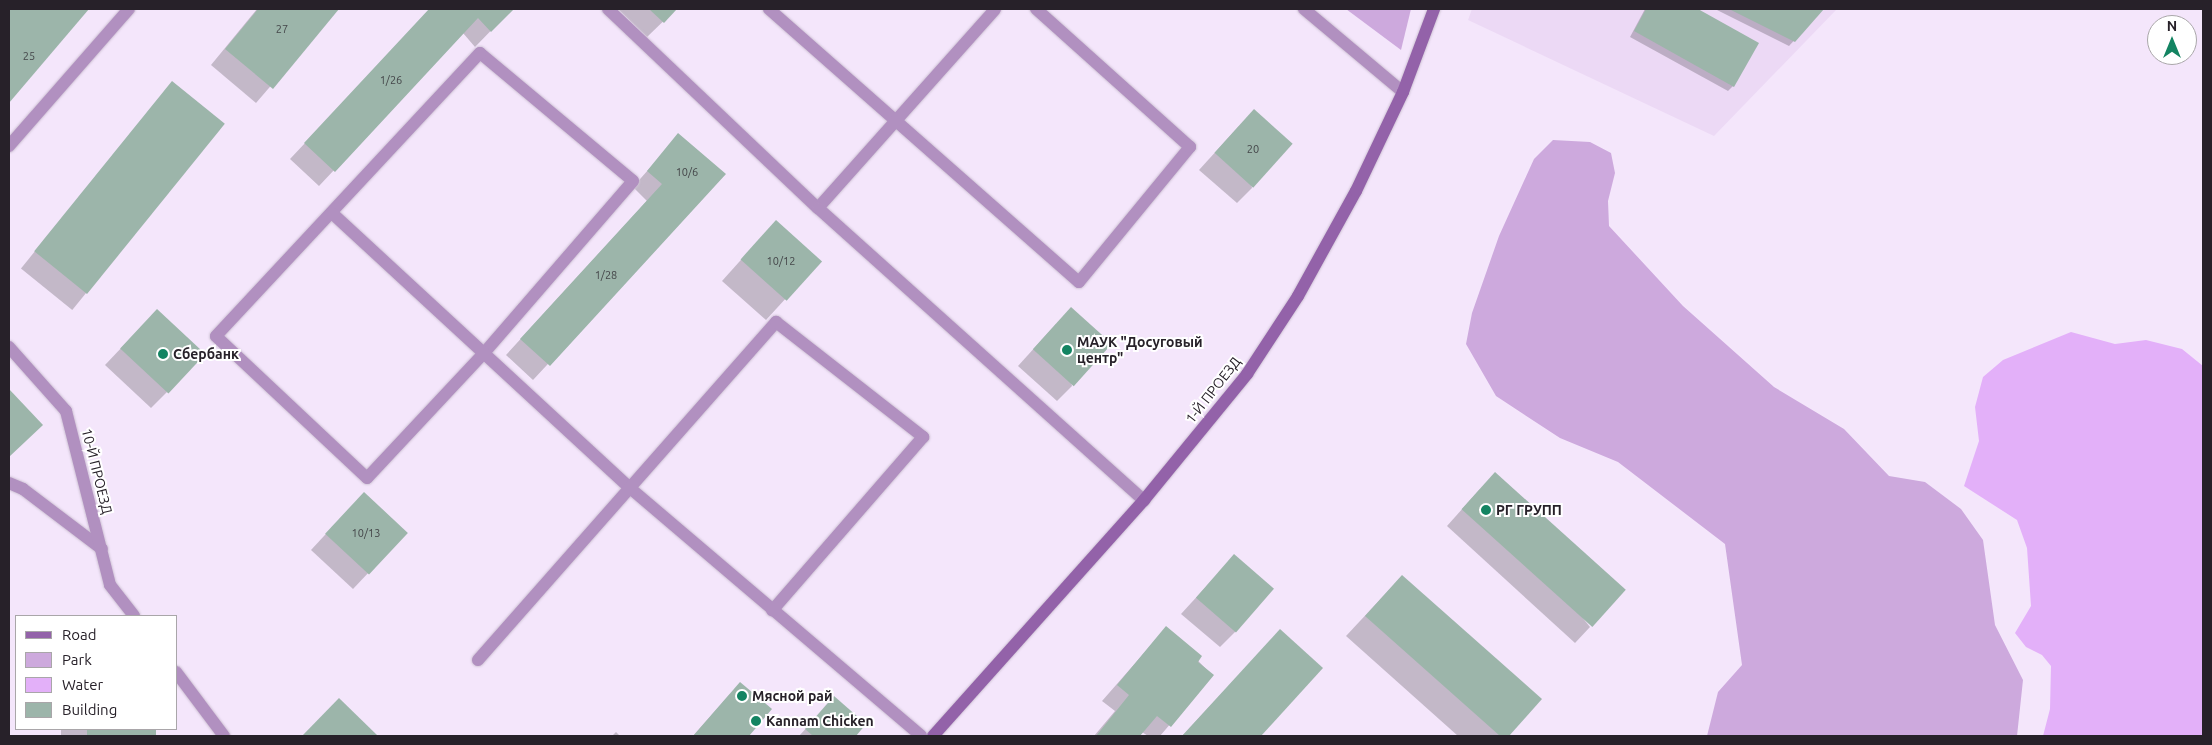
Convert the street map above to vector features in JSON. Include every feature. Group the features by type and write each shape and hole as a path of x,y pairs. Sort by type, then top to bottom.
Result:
{"street":[{"path":"9,146 129,9"},
{"path":"608,9 818,208 1144,500"},
{"path":"769,9 895,122 1079,282 1190,147 1036,9"},
{"path":"818,208 996,9"},
{"path":"1304,9 1403,92"},
{"name":"1-Й ПРОЕЗД","path":"933,736 1144,500 1246,374 1298,296 1356,191 1403,92 1434,9"},
{"path":"480,53 633,181 484,353 367,478 216,336 333,214 480,53"},
{"path":"333,214 630,488 772,611 921,736"},
{"path":"478,660 776,322 924,437 772,611"},
{"name":"10-Й ПРОЕЗД","path":"9,347 66,410 110,585 133,615"},
{"path":"9,484 23,489 102,549"},
{"path":"178,675 224,736"}],"shaded area":[{"path":"1472,9 1837,9 1714,136 1468,20"}],"green space":[{"path":"1346,9 1411,9 1401,50"},
{"path":"1553,140 1590,142 1611,153 1615,173 1608,201 1609,226 1683,306 1774,387 1844,429 1889,476 1925,482 1961,509 1983,540 1995,625 2023,680 2017,736 1707,736 1718,692 1742,665 1725,544 1618,462 1560,438 1496,396 1466,344 1472,313 1499,236 1534,159"}],"water":[{"path":"2071,332 2115,344 2146,340 2182,349 2203,366 2203,736 2043,736 2050,709 2051,666 2042,655 2026,647 2015,633 2031,606 2027,548 2017,520 1964,486 1979,441 1975,407 1983,377 2003,360"}],"building":[{"path":"9,9 89,9 9,103"},
{"path":"258,9 339,9 273,89 225,49"},
{"path":"429,9 514,9 491,32 478,18 335,172 304,143"},
{"path":"649,9 677,9 664,23"},
{"path":"1646,9 1698,9 1759,43 1734,87 1634,31"},
{"path":"1729,9 1824,9 1795,42"},
{"path":"172,81 225,124 87,294 34,251"},
{"path":"1254,109 1293,144 1253,188 1215,153"},
{"path":"678,133 726,174 550,366 520,339 662,184 647,171"},
{"path":"776,220 822,261 787,301 741,259"},
{"path":"1071,307 1112,344 1074,386 1033,349"},
{"path":"157,309 205,354 168,394 120,348"},
{"path":"9,389 43,425 9,457"},
{"path":"1495,472 1626,590 1592,627 1462,509"},
{"path":"364,492 408,533 369,575 325,534"},
{"path":"1234,554 1274,589 1236,633 1196,598"},
{"path":"1402,575 1542,699 1509,736 1500,736 1365,616"},
{"path":"1166,626 1202,656 1198,662 1214,675 1171,727 1157,716 1140,736 1096,736 1129,695 1117,685"},
{"path":"1280,629 1323,668 1261,736 1182,736"},
{"name":"Мясной рай","path":"740,682 772,709 749,736 693,736"},
{"path":"834,696 866,724 856,736 813,736 805,729"},
{"path":"339,698 378,736 302,736"},
{"path":"87,730 156,730 156,736 87,736"}],"place":[{"name":"МАУК \"Досуговый центр\"","path":"1067,350"},
{"name":"Сбербанк","path":"163,354"},
{"name":"РГ ГРУПП","path":"1486,510"},
{"name":"Мясной рай","path":"742,696"},
{"name":"Kannam Chicken","path":"756,721"}]}
